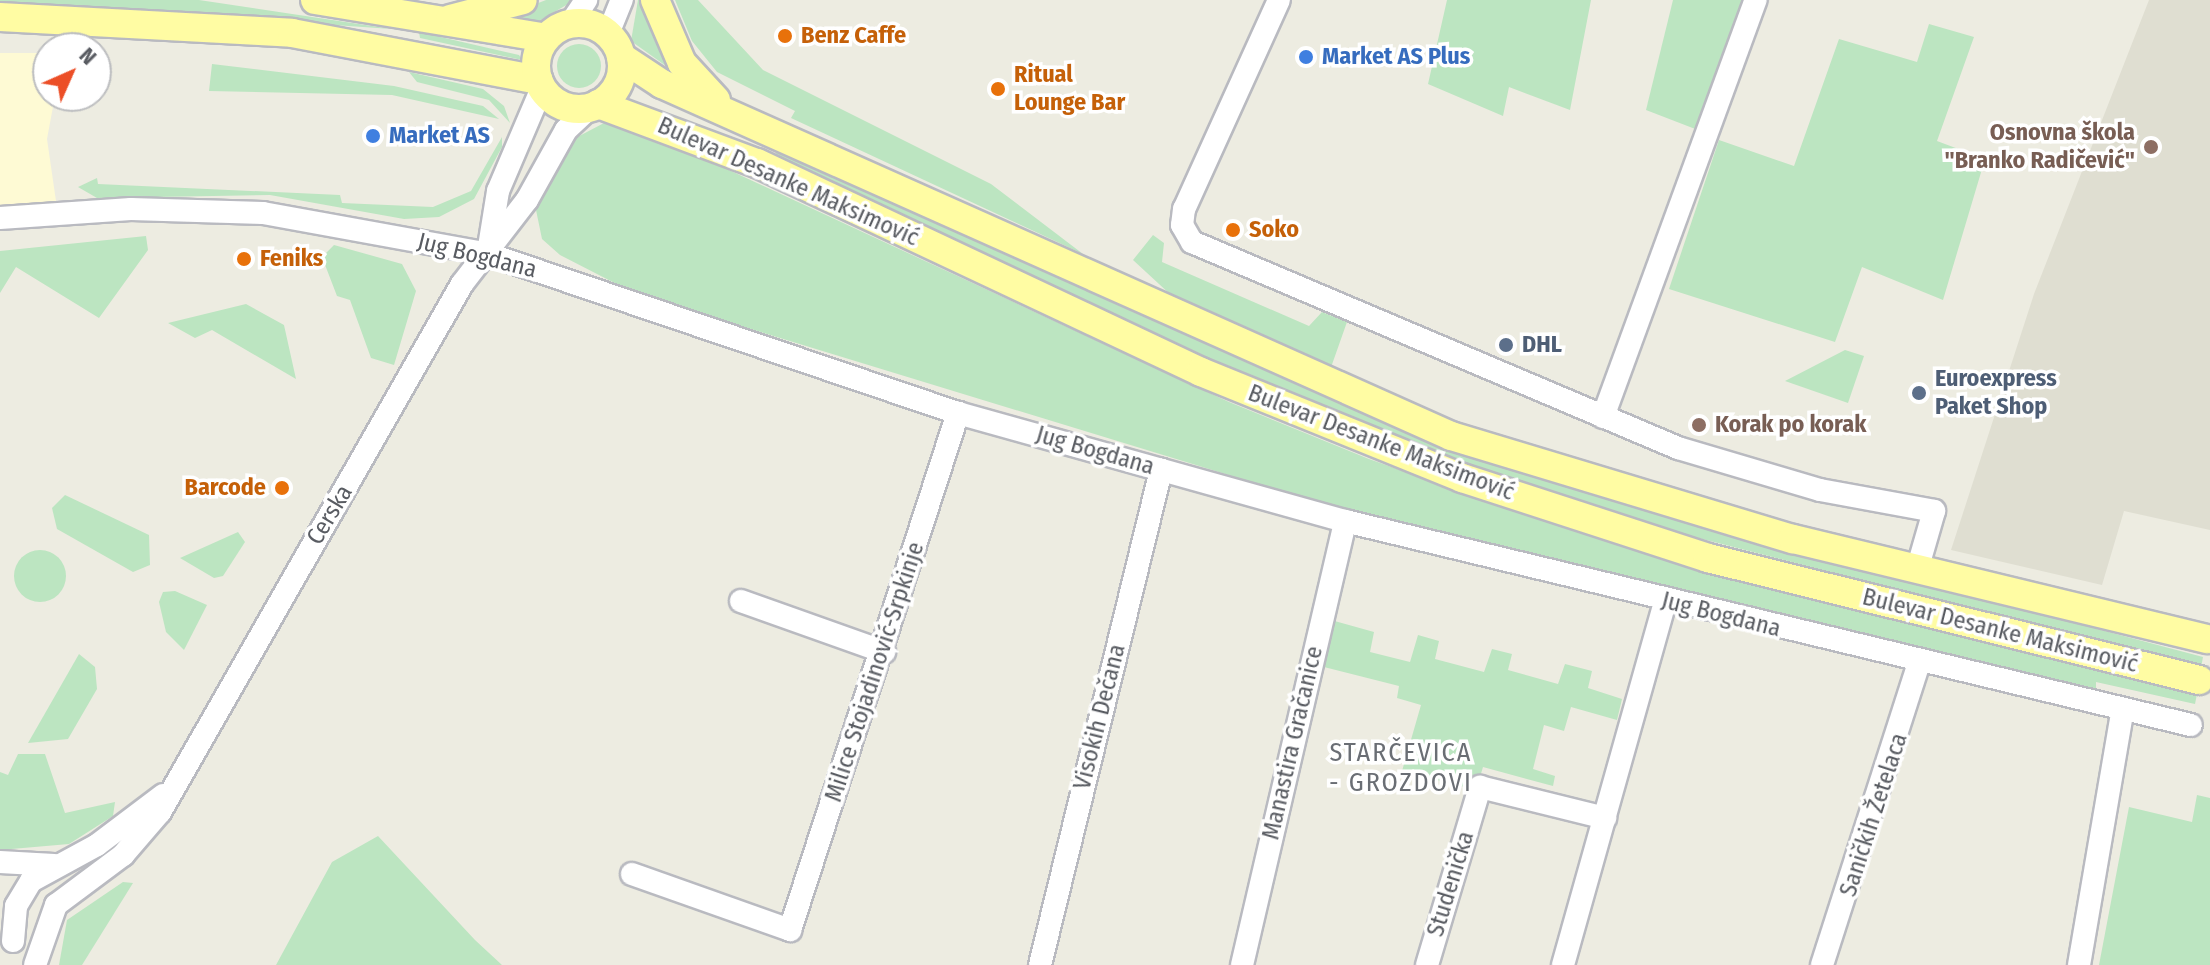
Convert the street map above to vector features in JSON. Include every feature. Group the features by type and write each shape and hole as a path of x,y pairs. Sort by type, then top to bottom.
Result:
{"main road":[{"path":"0,17 292,33 540,84 565,106 595,106 620,79 614,45 558,31 435,23 315,0"},
{"path":"435,23 523,0"},
{"path":"655,0 694,81 736,113"},
{"path":"540,84 558,31"},
{"name":"Bulevar Desanke Maksimović","path":"614,45 635,71 736,113 1244,350 1451,436 1660,502 1917,570 2207,639"},
{"name":"Bulevar Desanke Maksimović","path":"595,106 757,163 1201,372 1462,478 1708,558 2199,680"}],"street":[{"path":"558,31 586,0"},
{"path":"614,45 622,0"},
{"path":"1279,0 1184,209 1186,235 1603,417 1729,466 1934,511 1917,570"},
{"path":"1603,417 1756,0"},
{"path":"488,254 498,191 540,84"},
{"name":"Cerska","path":"35,965 56,905 133,845 179,781 462,284 488,254 566,130 595,106"},
{"name":"Jug Bogdana","path":"0,218 131,209 263,213 488,254 958,413 1345,521 2122,713 2201,727"},
{"name":"Milice Stojadinović-Srpkinje","path":"632,874 790,930 884,652 958,413"},
{"name":"Visokih Dečana","path":"1040,965 1161,470"},
{"name":"Manastira Gračanice","path":"1242,965 1345,521"},
{"path":"741,601 884,652"},
{"path":"1563,965 1665,601"},
{"name":"Saničkih Žetelaca","path":"1822,965 1919,663"},
{"path":"2079,965 2122,713"},
{"name":"Cerska","path":"13,941 24,890 55,865 97,845 179,781"},
{"name":"Studenička","path":"1427,965 1480,787 1605,818"},
{"path":"0,862 55,865"},
{"path":"0,917 27,965"}],"shaded area":[{"name":"Osnovna škola \"Branko Radičević\"","path":"2149,0 2210,0 2210,530 2124,511 2102,585 1951,550 2034,294"},
{"path":"0,53 32,53 32,112 52,112 47,139 57,208 0,211"}],"green space":[{"path":"0,0 199,0 392,29 0,2"},
{"path":"546,0 575,0 537,22 521,25 505,16"},
{"path":"638,0 650,0 673,71 631,41"},
{"path":"675,0 698,0 763,70 991,184 1083,254 791,118 795,111 717,72 692,41"},
{"path":"1447,0 1591,0 1570,110 1509,87 1503,116 1428,84"},
{"path":"1673,0 1745,0 1703,132 1646,110"},
{"path":"1929,24 1974,37 1937,141 1985,159 1943,300 1862,267 1835,342 1669,289 1719,140 1794,166 1839,39 1917,62"},
{"path":"419,32 519,55 522,60 420,38"},
{"path":"579,44 595,50 601,66 595,82 579,88 563,82 557,66 563,50"},
{"path":"212,64 394,86 483,106 499,119 392,95 209,91"},
{"path":"409,72 483,89 504,106 510,123 489,100 417,82"},
{"path":"604,123 703,158 1229,402 1369,459 1521,513 2197,694 2195,704 2096,682 2096,695 1353,513 636,294 560,255 542,239 536,210 536,195 566,143"},
{"path":"502,137 502,147 474,199 439,217 404,219 270,195 97,198 78,187 97,178 98,184 340,195 342,203 433,207 471,191"},
{"path":"777,149 1395,427 1631,506 2203,657 2201,668 1621,518 1390,437 1202,358 775,157"},
{"path":"1153,235 1164,243 1162,262 1309,326 1322,312 1347,322 1329,373 1185,308 1133,260"},
{"path":"146,236 148,250 99,318 16,267 0,293 0,251"},
{"path":"334,245 402,264 416,291 394,365 371,358 350,300 337,296 322,257"},
{"path":"246,304 284,325 296,379 212,330 195,338 168,323"},
{"path":"1845,350 1864,356 1848,403 1785,381"},
{"path":"65,495 149,535 150,565 133,572 57,529 52,508"},
{"path":"238,532 245,542 223,576 214,578 180,558"},
{"path":"40,550 58,558 66,576 58,594 40,602 22,594 14,576 22,558"},
{"path":"175,591 207,605 184,650 166,632 159,602 163,592"},
{"path":"1331,620 1374,632 1370,652 1410,662 1418,635 1439,641 1435,659 1484,672 1492,649 1512,654 1508,670 1558,684 1565,664 1592,671 1588,688 1622,699 1617,720 1571,707 1564,731 1544,725 1533,769 1555,776 1553,786 1483,767 1476,790 1402,771 1421,705 1397,698 1399,686 1320,666"},
{"path":"79,654 95,667 97,689 68,739 28,743"},
{"path":"18,754 45,754 65,813 115,802 113,816 69,844 0,850 0,772 8,775"},
{"path":"2197,795 2210,798 2210,965 2099,965 2129,807 2192,822"},
{"path":"378,836 502,965 276,965 332,862"},
{"path":"123,882 133,883 82,965 59,965 67,920"}],"place":[{"name":"Benz Caffe","path":"785,36"},
{"name":"Market AS Plus","path":"1306,57"},
{"name":"Ritual Lounge Bar","path":"998,89"},
{"name":"Market AS","path":"373,136"},
{"name":"Osnovna škola \"Branko Radičević\"","path":"2151,147"},
{"name":"Soko","path":"1233,230"},
{"name":"Feniks","path":"244,259"},
{"name":"DHL","path":"1506,345"},
{"name":"Euroexpress Paket Shop","path":"1919,393"},
{"name":"Korak po korak","path":"1699,425"},
{"name":"Barcode","path":"282,488"}],"district":[{"name":"STARČEVICA - GROZDOVI","path":"1401,768"}]}
